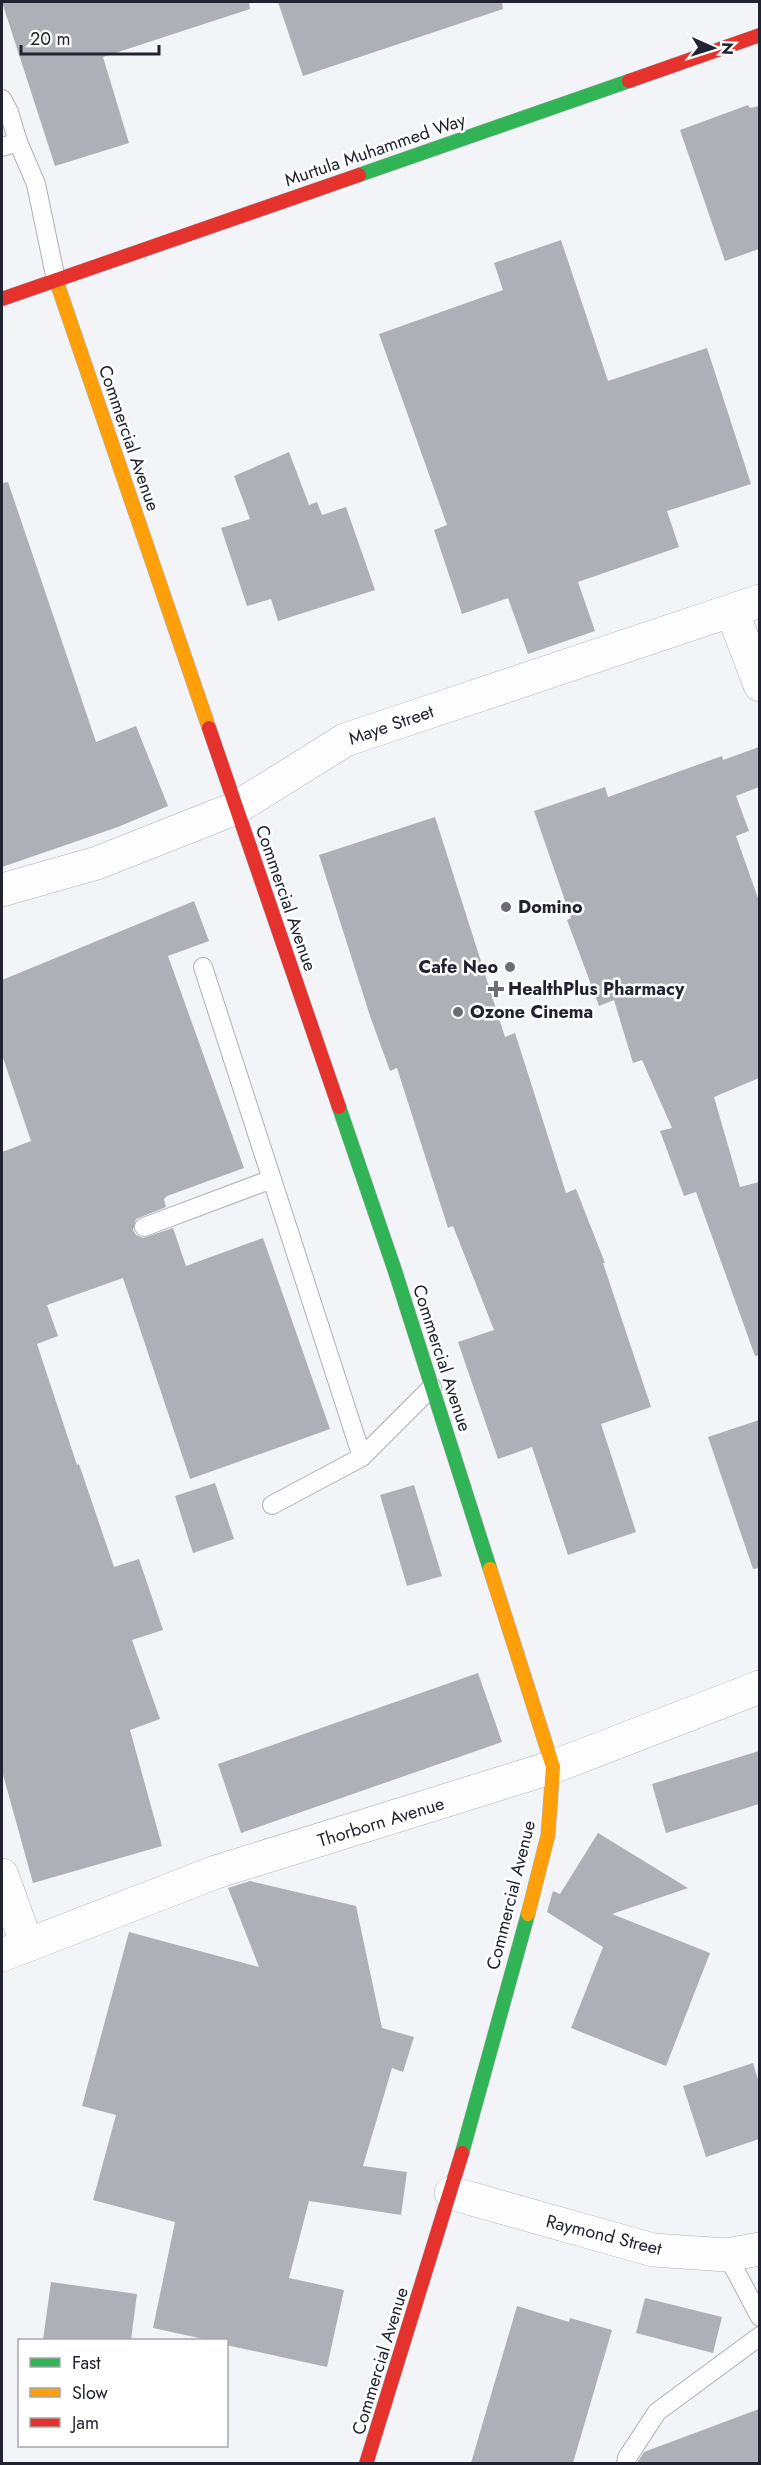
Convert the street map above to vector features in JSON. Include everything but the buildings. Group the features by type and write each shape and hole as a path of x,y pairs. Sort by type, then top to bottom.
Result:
{"street":[{"name":"Murtula Muhammed Way","path":"2,299 759,35"},
{"name":"Commercial Avenue","path":"56,280 395,1271 553,1767 548,1834 452,2193 366,2463"},
{"name":"Maye Street","path":"2,890 97,863 236,807 345,740 746,606"},
{"path":"746,606 759,685"},
{"name":"Thorborn Avenue","path":"14,1950 216,1872 553,1767 759,1687"},
{"path":"2,1875 14,1950"},
{"name":"Raymond Street","path":"452,2193 653,2250 727,2255 759,2249"}],"lane":[{"path":"2,99 9,112 10,145 36,184 56,280"},
{"path":"203,967 362,1456"},
{"path":"144,1227 272,1179"},
{"path":"272,1505 362,1456 432,1387"},
{"path":"727,2255 759,2317"},
{"path":"626,2463 657,2412 759,2336"}],"traffic: fast":[{"path":"359,175 629,81"},
{"path":"339,1107 395,1271 490,1569"},
{"path":"462,2153 528,1914"}],"traffic: slow":[{"path":"56,280 209,728"},
{"path":"490,1569 553,1767 548,1835 528,1914"}],"traffic: jam":[{"path":"629,81 760,35"},
{"path":"2,299 359,175"},
{"path":"209,728 339,1107"},
{"path":"366,2464 462,2153"}],"place":[{"name":"Domino","path":"506,907"},
{"name":"Cafe Neo","path":"510,967"},
{"name":"HealthPlus Pharmacy","path":"496,989"},
{"name":"Ozone Cinema","path":"458,1012"}]}
